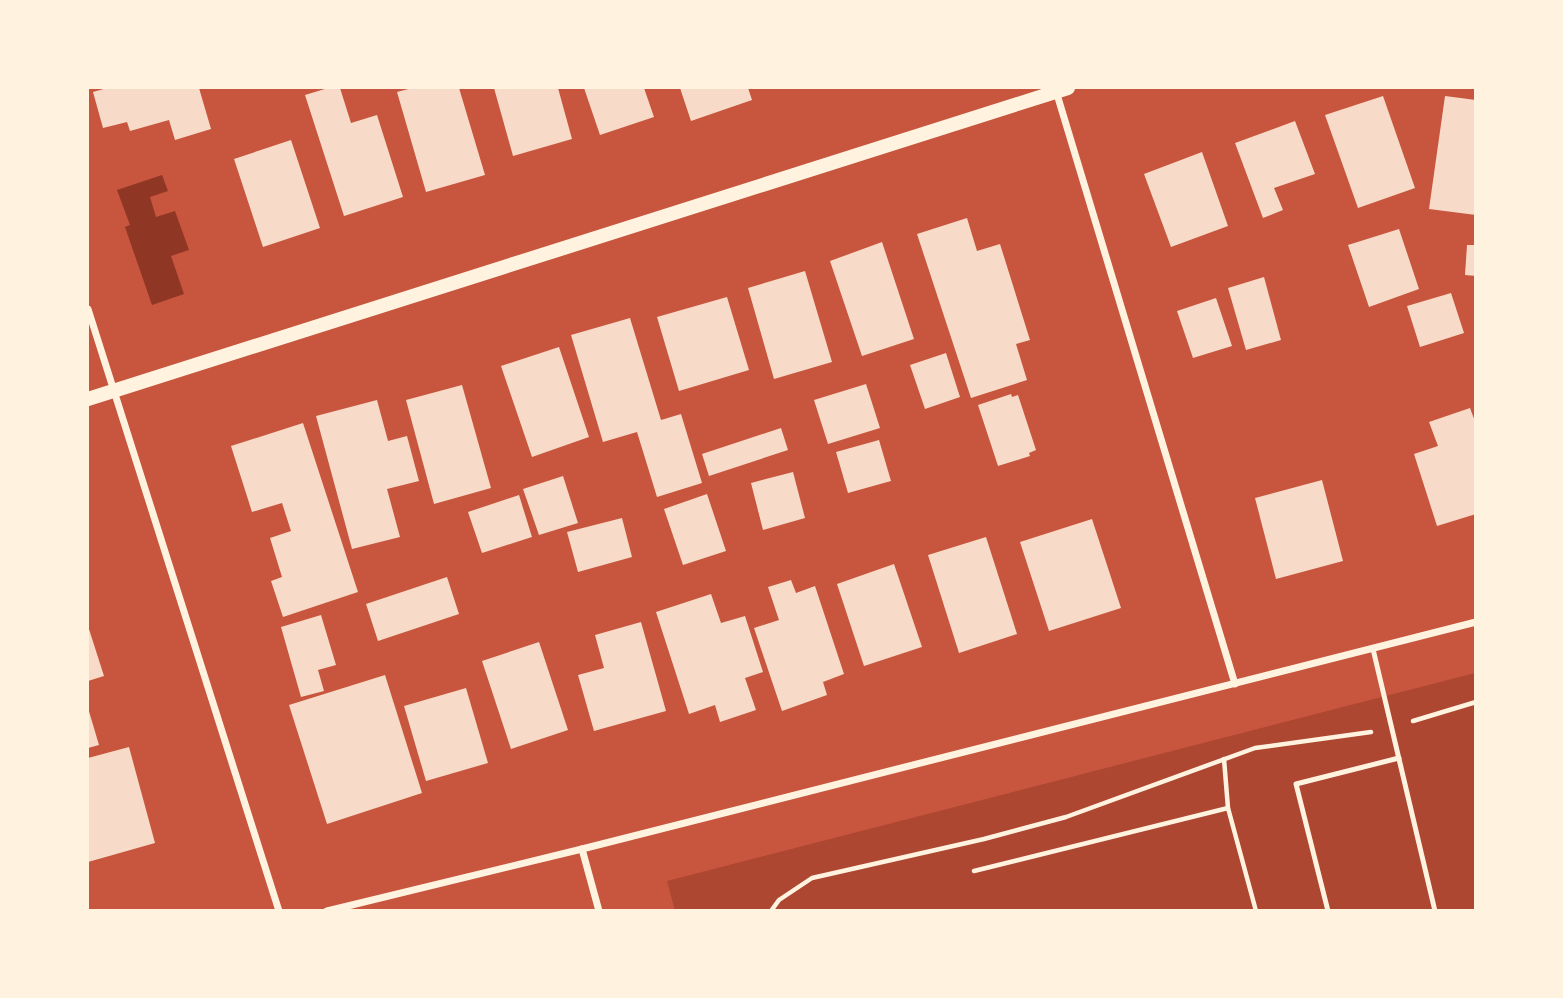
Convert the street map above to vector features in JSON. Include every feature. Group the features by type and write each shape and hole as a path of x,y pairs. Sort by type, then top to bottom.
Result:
{"main road":[{"path":"88,398 1060,89"}],"street":[{"path":"1060,89 1235,684"},
{"path":"88,309 279,911"},
{"path":"327,911 582,849 1475,622"},
{"path":"582,849 599,911"}],"lane":[{"path":"1373,649 1435,911"},
{"path":"1328,911 1296,784 1399,758"}],"path":[{"path":"1407,723 1475,702"},
{"path":"771,911 779,900 812,878 984,839 1066,817 1255,748 1361,733"},
{"path":"1224,760 1228,808 1256,911"},
{"path":"974,871 1228,808"}],"shaded area":[{"path":"162,175 168,191 150,197 156,217 175,211 189,250 171,256 184,294 152,305 125,227 130,225 117,190"},
{"path":"1475,673 1475,910 675,911 667,881"}],"building":[{"path":"107,88 199,88 211,129 175,140 169,120 130,131 127,122 103,128 93,92"},
{"path":"328,88 340,88 351,123 377,115 403,197 344,216 305,95"},
{"path":"412,88 459,88 485,175 426,192 397,92"},
{"path":"494,88 558,88 572,139 513,156"},
{"path":"584,88 644,88 654,117 600,135"},
{"path":"680,88 748,88 752,100 691,121"},
{"path":"1383,96 1415,188 1358,208 1325,115"},
{"path":"1445,96 1476,100 1476,215 1429,209"},
{"path":"1295,121 1315,174 1274,188 1283,210 1263,218 1235,143"},
{"path":"291,140 320,228 263,247 234,159"},
{"path":"1202,152 1228,226 1171,247 1144,174"},
{"path":"967,218 977,251 1000,244 1030,340 1016,344 1027,380 971,398 917,234"},
{"path":"1399,229 1419,289 1369,307 1348,245"},
{"path":"882,242 914,339 862,356 830,261"},
{"path":"1467,245 1476,245 1476,276 1465,275"},
{"path":"805,271 832,362 774,379 748,288"},
{"path":"1264,277 1281,340 1246,350 1228,288"},
{"path":"1451,293 1464,333 1420,347 1407,306"},
{"path":"727,297 749,370 679,391 657,317"},
{"path":"1216,298 1232,346 1193,358 1177,311"},
{"path":"630,318 661,420 681,414 702,483 657,497 637,432 603,442 571,335"},
{"path":"559,347 589,437 532,457 501,366"},
{"path":"946,353 960,397 925,409 910,365"},
{"path":"866,384 880,428 828,444 814,400"},
{"path":"462,385 491,488 434,504 406,400"},
{"path":"1011,394 1012,397 1018,395 1036,450 1029,453 1030,456 998,466 978,405"},
{"path":"377,400 388,441 407,436 419,481 387,489 400,537 352,549 316,416"},
{"path":"1470,408 1476,424 1476,514 1437,526 1414,454 1438,446 1429,422"},
{"path":"303,423 358,592 283,617 271,581 282,577 270,538 291,531 282,503 252,512 231,446"},
{"path":"781,428 788,450 709,476 702,454"},
{"path":"879,440 891,481 848,493 836,452"},
{"path":"793,472 805,518 763,530 751,483"},
{"path":"563,476 578,523 539,535 523,489"},
{"path":"1322,480 1343,561 1276,579 1255,498"},
{"path":"707,494 726,551 683,565 664,509"},
{"path":"519,495 532,537 482,553 468,512"},
{"path":"622,518 632,557 578,572 567,532"},
{"path":"1092,519 1121,608 1049,631 1020,542"},
{"path":"986,537 1017,634 959,653 928,555"},
{"path":"894,564 922,647 864,666 837,584"},
{"path":"447,577 459,614 378,641 366,604"},
{"path":"791,580 796,593 815,586 844,674 823,682 827,695 782,711 754,628 779,620 768,587"},
{"path":"711,594 721,623 745,616 763,672 745,678 756,710 720,722 715,705 689,714 656,612"},
{"path":"321,615 336,665 318,670 324,691 301,697 281,627"},
{"path":"641,622 666,711 594,731 578,675 604,668 595,635"},
{"path":"88,626 104,676 88,681"},
{"path":"539,642 568,730 511,749 482,661"},
{"path":"385,675 422,793 327,824 289,705"},
{"path":"466,688 488,763 426,781 404,706"},
{"path":"88,708 99,745 88,748"},
{"path":"129,747 155,843 88,862 88,758"}]}
